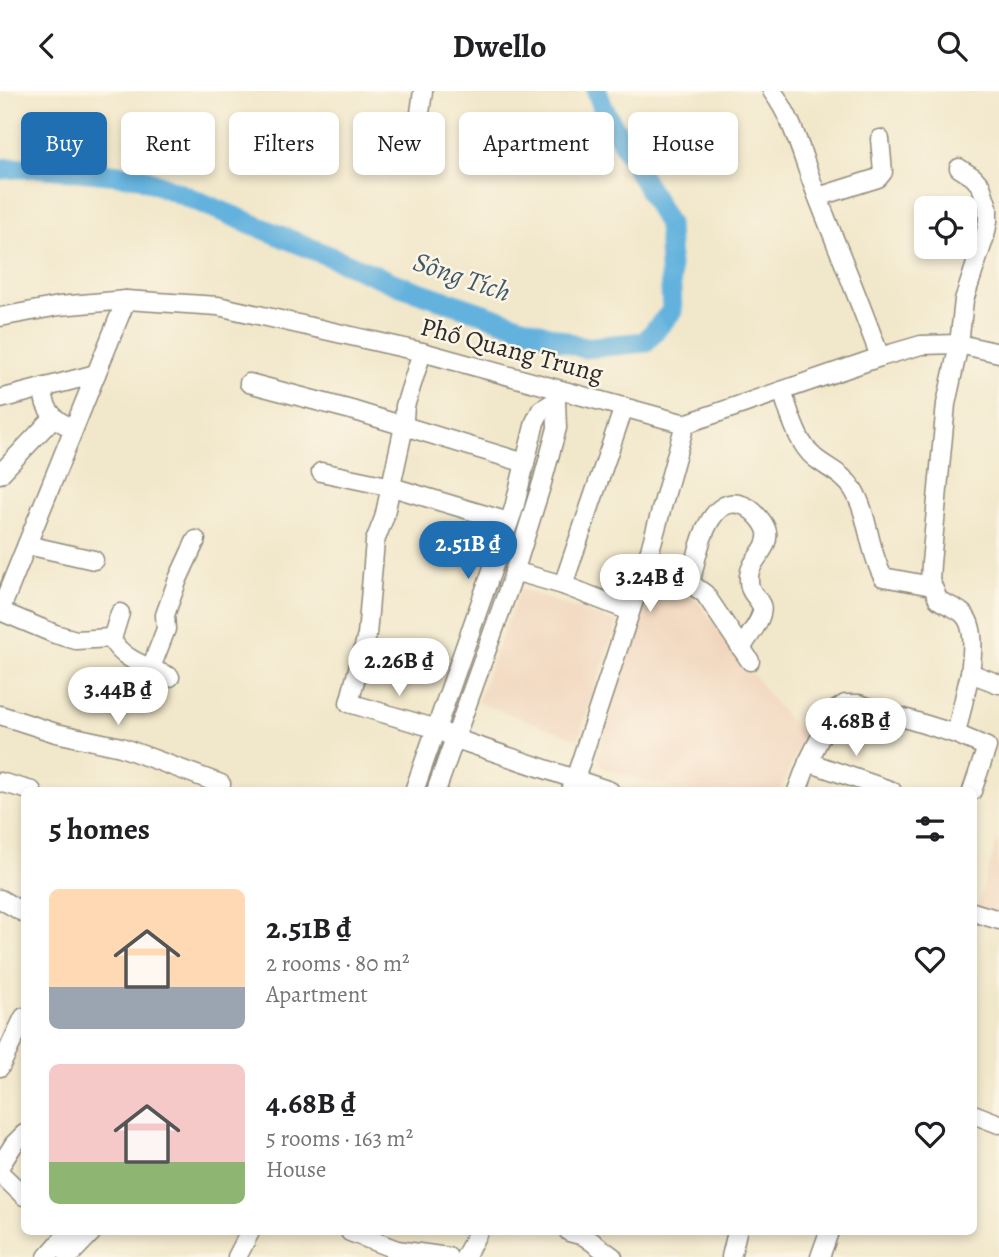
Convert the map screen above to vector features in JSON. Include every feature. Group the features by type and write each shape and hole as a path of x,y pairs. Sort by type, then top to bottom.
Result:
{"street":[{"path":"420,112 422,91"},
{"path":"772,91 784,108 880,357"},
{"path":"818,197 878,178 883,172 880,139"},
{"path":"956,734 970,673 970,625 961,611 938,599 932,586 931,563 946,404 959,344 964,300 985,236 988,207 981,186 959,168"},
{"path":"126,300 0,611 76,640 104,637 112,639 119,651 170,677"},
{"name":"Phố Quang Trung","path":"0,317 59,306 126,300 218,306 422,352 558,395 624,407 685,424"},
{"path":"422,352 405,406 392,487 375,541 367,635 349,703 437,729 573,785 647,561 685,424 921,345 959,344 999,353"},
{"path":"0,399 96,374"},
{"path":"249,383 355,411 525,463"},
{"path":"45,387 43,394 47,408 54,418 75,427"},
{"path":"782,391 806,449 841,475 855,493 883,577 932,586"},
{"path":"415,787 509,522 535,422 541,410 558,395"},
{"path":"438,787 514,571 557,428 558,395"},
{"path":"563,585 624,407"},
{"path":"0,474 54,418"},
{"path":"321,472 392,487 509,522"},
{"path":"647,561 691,582 705,594 745,654 762,610 761,604 754,598 749,579 750,572 766,544 767,533 755,513 738,504 729,505 713,515 700,540 691,582"},
{"path":"151,668 166,629 165,615 196,540"},
{"path":"27,545 94,560"},
{"path":"514,571 563,585 630,611"},
{"path":"112,639 120,613"},
{"path":"970,673 999,684"},
{"path":"799,787 833,712 845,705 859,704 956,734 987,747 973,787"},
{"path":"0,715 56,733 121,747 221,784"},
{"path":"808,762 880,787"},
{"path":"0,782 21,788"},
{"path":"0,899 21,911"},
{"path":"977,913 999,920"},
{"path":"0,1067 21,1023"},
{"path":"977,1116 999,1124"},
{"path":"0,1166 21,1137"},
{"path":"0,1173 21,1193"},
{"path":"237,1257 248,1235"},
{"path":"358,1235 397,1250 448,1257"},
{"path":"465,1257 476,1235"},
{"path":"580,1235 613,1257"},
{"path":"731,1257 736,1235"},
{"path":"820,1257 828,1235"},
{"path":"47,1257 73,1239 94,1257"}],"shaded area":[{"path":"653,580 697,601 792,725 805,733 782,787 664,787 603,768 597,758"},
{"path":"520,589 617,623 578,739 477,702"},
{"path":"999,836 999,926 977,919 977,905"}],"waterway":[{"name":"Sông Tích","path":"0,169 38,167 140,177 398,285 584,348 645,342 672,311 668,224 603,108 597,91"}]}
